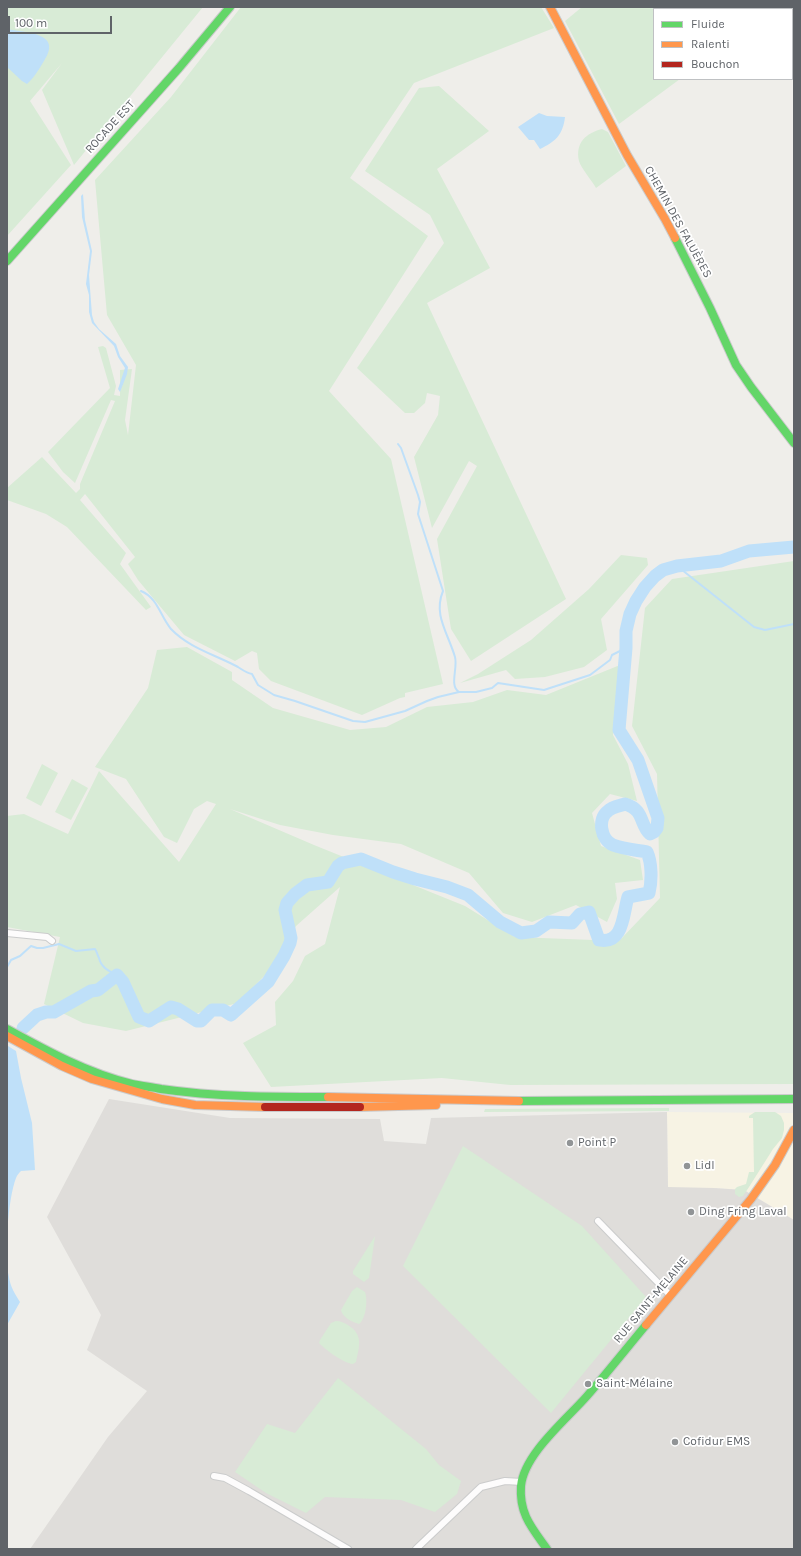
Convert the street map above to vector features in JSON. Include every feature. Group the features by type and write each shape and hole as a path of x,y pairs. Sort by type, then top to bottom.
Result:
{"main road":[{"name":"ROCADE EST","path":"7,261 179,68 230,7"},
{"name":"CHEMIN DES FALUÈRES","path":"550,7 627,155 668,226 710,308 736,365 750,387 794,443"},
{"path":"7,1028 53,1054 97,1073 132,1084 161,1089 229,1096 523,1101 794,1099"},
{"path":"7,1036 62,1066 92,1079 162,1100 195,1105 234,1108 378,1107 523,1101"},
{"name":"RUE SAINT-MELAINE","path":"522,1482 528,1464 587,1396 743,1208 775,1166 787,1147 794,1130"},
{"path":"522,1482 521,1494 525,1518 547,1549"}],"street":[{"path":"7,933 47,937 52,942"},
{"path":"598,1221 670,1296"},
{"path":"214,1476 225,1478 348,1549"},
{"path":"416,1549 481,1487 505,1481 522,1482"}],"shaded area":[{"path":"109,1099 230,1118 380,1119 384,1141 426,1144 431,1118 667,1112 668,1187 744,1190 794,1220 794,1549 30,1549 108,1437 147,1391 87,1350 101,1315 47,1217"},
{"path":"667,1112 794,1113 794,1220 744,1190 714,1188 668,1188"}],"green space":[{"path":"7,7 203,7 74,165 42,90 62,63 30,101 71,165 7,236"},
{"path":"241,7 541,7 554,28 414,83 350,178 428,236 329,391 391,459 443,684 405,693 405,697 362,715 271,681 259,669 257,653 252,651 235,661 184,635 138,580 128,564 135,557 85,494 80,500 126,553 120,564 151,607 146,610 67,527 46,514 7,500 7,488 42,457 76,493 80,489 80,484 115,401 111,400 75,483 63,472 48,452 110,388 98,347 103,346 106,348 116,386 114,395 120,396 120,370 132,369 125,420 128,435 136,365 107,315 95,180 171,97"},
{"path":"582,7 778,7 653,8 653,80 679,80 619,124 565,21"},
{"path":"439,86 489,131 437,169 490,268 427,303 566,599 471,661 451,629 437,539 477,466 469,461 432,528 414,457 438,415 440,396 427,393 425,403 414,413 405,413 357,368 444,243 430,215 365,171 419,88"},
{"path":"602,129 608,132 626,166 596,188 580,164 578,155 580,144 583,140 591,133"},
{"path":"621,555 647,558 648,565 601,619 607,650 584,667 545,677 515,679 506,670 460,683 478,674 531,640 589,589"},
{"path":"794,561 794,1084 510,1085 442,1078 271,1087 243,1043 276,1025 275,1002 293,981 305,956 325,944 340,887 296,926 273,967 238,1003 126,1031 83,1023 44,1004 60,937 7,927 7,816 24,814 68,834 99,771 179,862 216,804 207,801 194,809 177,843 164,837 126,779 95,767 148,688 157,650 187,647 232,672 232,680 273,708 350,730 386,727 427,707 473,702 507,690 546,695 620,665 613,735 628,764 637,801 610,794 592,813 601,846 640,860 643,880 615,883 617,899 607,922 576,905 532,922 503,913 469,873 401,844 333,835 280,825 230,809 314,845 465,906 515,937 619,941 660,898 657,774 632,726 645,608 672,579"},
{"path":"42,764 58,773 41,806 26,798"},
{"path":"72,779 88,788 71,820 55,812"},
{"path":"669,1108 669,1111 484,1112 485,1109"},
{"path":"755,1112 775,1112 781,1116 784,1123 784,1130 782,1138 773,1149 743,1196 739,1197 735,1194 735,1189 746,1184 749,1172 754,1172 753,1118 749,1118 749,1116"},
{"path":"463,1146 582,1226 646,1297 551,1413 403,1266"},
{"path":"375,1236 369,1278 364,1282 353,1274 353,1271"},
{"path":"357,1287 365,1292 366,1300 365,1314 359,1324 350,1321 345,1317 341,1310 352,1291"},
{"path":"336,1321 348,1325 353,1329 358,1337 359,1342 356,1362 353,1364 340,1359 319,1343 331,1323"},
{"path":"338,1378 426,1449 439,1465 461,1481 457,1494 435,1512 401,1500 325,1497 306,1513 266,1493 235,1472 267,1424 295,1433"}],"water":[{"path":"7,29 32,33 46,39 49,44 49,51 44,61 27,84 7,67"},
{"path":"539,113 547,116 565,117 562,129 554,141 540,149 534,140 529,140 518,127"},
{"path":"83,194 85,220 92,251 89,275 92,315 94,322 99,329 116,344 120,356 128,367 120,392 118,389 125,368 118,357 114,346 92,323 89,312 89,295 86,284 90,251 82,217 81,196"},
{"path":"8,1046 16,1051 32,1123 35,1170 21,1171 16,1177 9,1213 7,1240"},
{"path":"7,1258 10,1284 20,1302 7,1325"}],"waterway":[{"path":"398,444 401,448 418,495 420,502 418,514 443,591 440,600 441,616 456,661 454,681 456,689 459,692"},
{"path":"23,1028 37,1015 46,1012 54,1012 91,991 98,990 117,975 123,982 139,1017 149,1021 171,1007 178,1009 197,1021 201,1021 212,1010 223,1010 231,1015 268,982 284,956 291,938 285,910 287,903 295,894 307,885 328,882 338,866 342,863 361,859 393,872 447,887 468,895 500,922 521,933 536,931 549,922 572,923 580,914 589,912 599,940 613,938 618,933 621,926 628,897 649,893 651,883 651,867 647,852 621,848 609,842 603,834 602,819 610,810 625,804 639,813 644,826 650,834 657,828 658,818 638,760 619,730 626,631 630,614 636,601 645,587 663,570 677,566 721,561 749,551 794,547"},
{"path":"677,566 754,627 765,630 794,624"},
{"path":"141,591 147,594 155,603 171,629 178,636 194,646 252,674 258,685 274,695 353,721 365,722 405,711 438,697 459,692 476,692 492,688 498,683 544,690 590,675 610,660 612,655 626,648"},
{"path":"7,967 11,960 20,956 31,946 43,948 59,944 76,951 95,949 103,966 117,975"}],"traffic: fast":[{"path":"7,261 179,68 230,7"},
{"path":"675,238 710,308 736,365 794,443"},
{"path":"7,1029 83,1068 132,1084 182,1092 224,1095 265,1097 328,1097"},
{"path":"519,1101 794,1099"},
{"path":"547,1549 524,1513 521,1496 521,1486 524,1474 538,1450 587,1396 646,1325"}],"traffic: slow":[{"path":"550,7 627,155 675,238"},
{"path":"7,1036 62,1066 92,1079 162,1099 195,1105 265,1107"},
{"path":"328,1097 519,1101"},
{"path":"360,1107 436,1105"},
{"path":"646,1325 751,1199 775,1165 794,1130"}],"traffic: jam":[{"path":"265,1107 360,1107"}],"place":[{"name":"Point P","path":"570,1143"},
{"name":"Lidl","path":"687,1166"},
{"name":"Ding Fring Laval","path":"691,1212"},
{"name":"Saint-Mélaine","path":"588,1384"},
{"name":"Cofidur EMS","path":"675,1442"}]}
